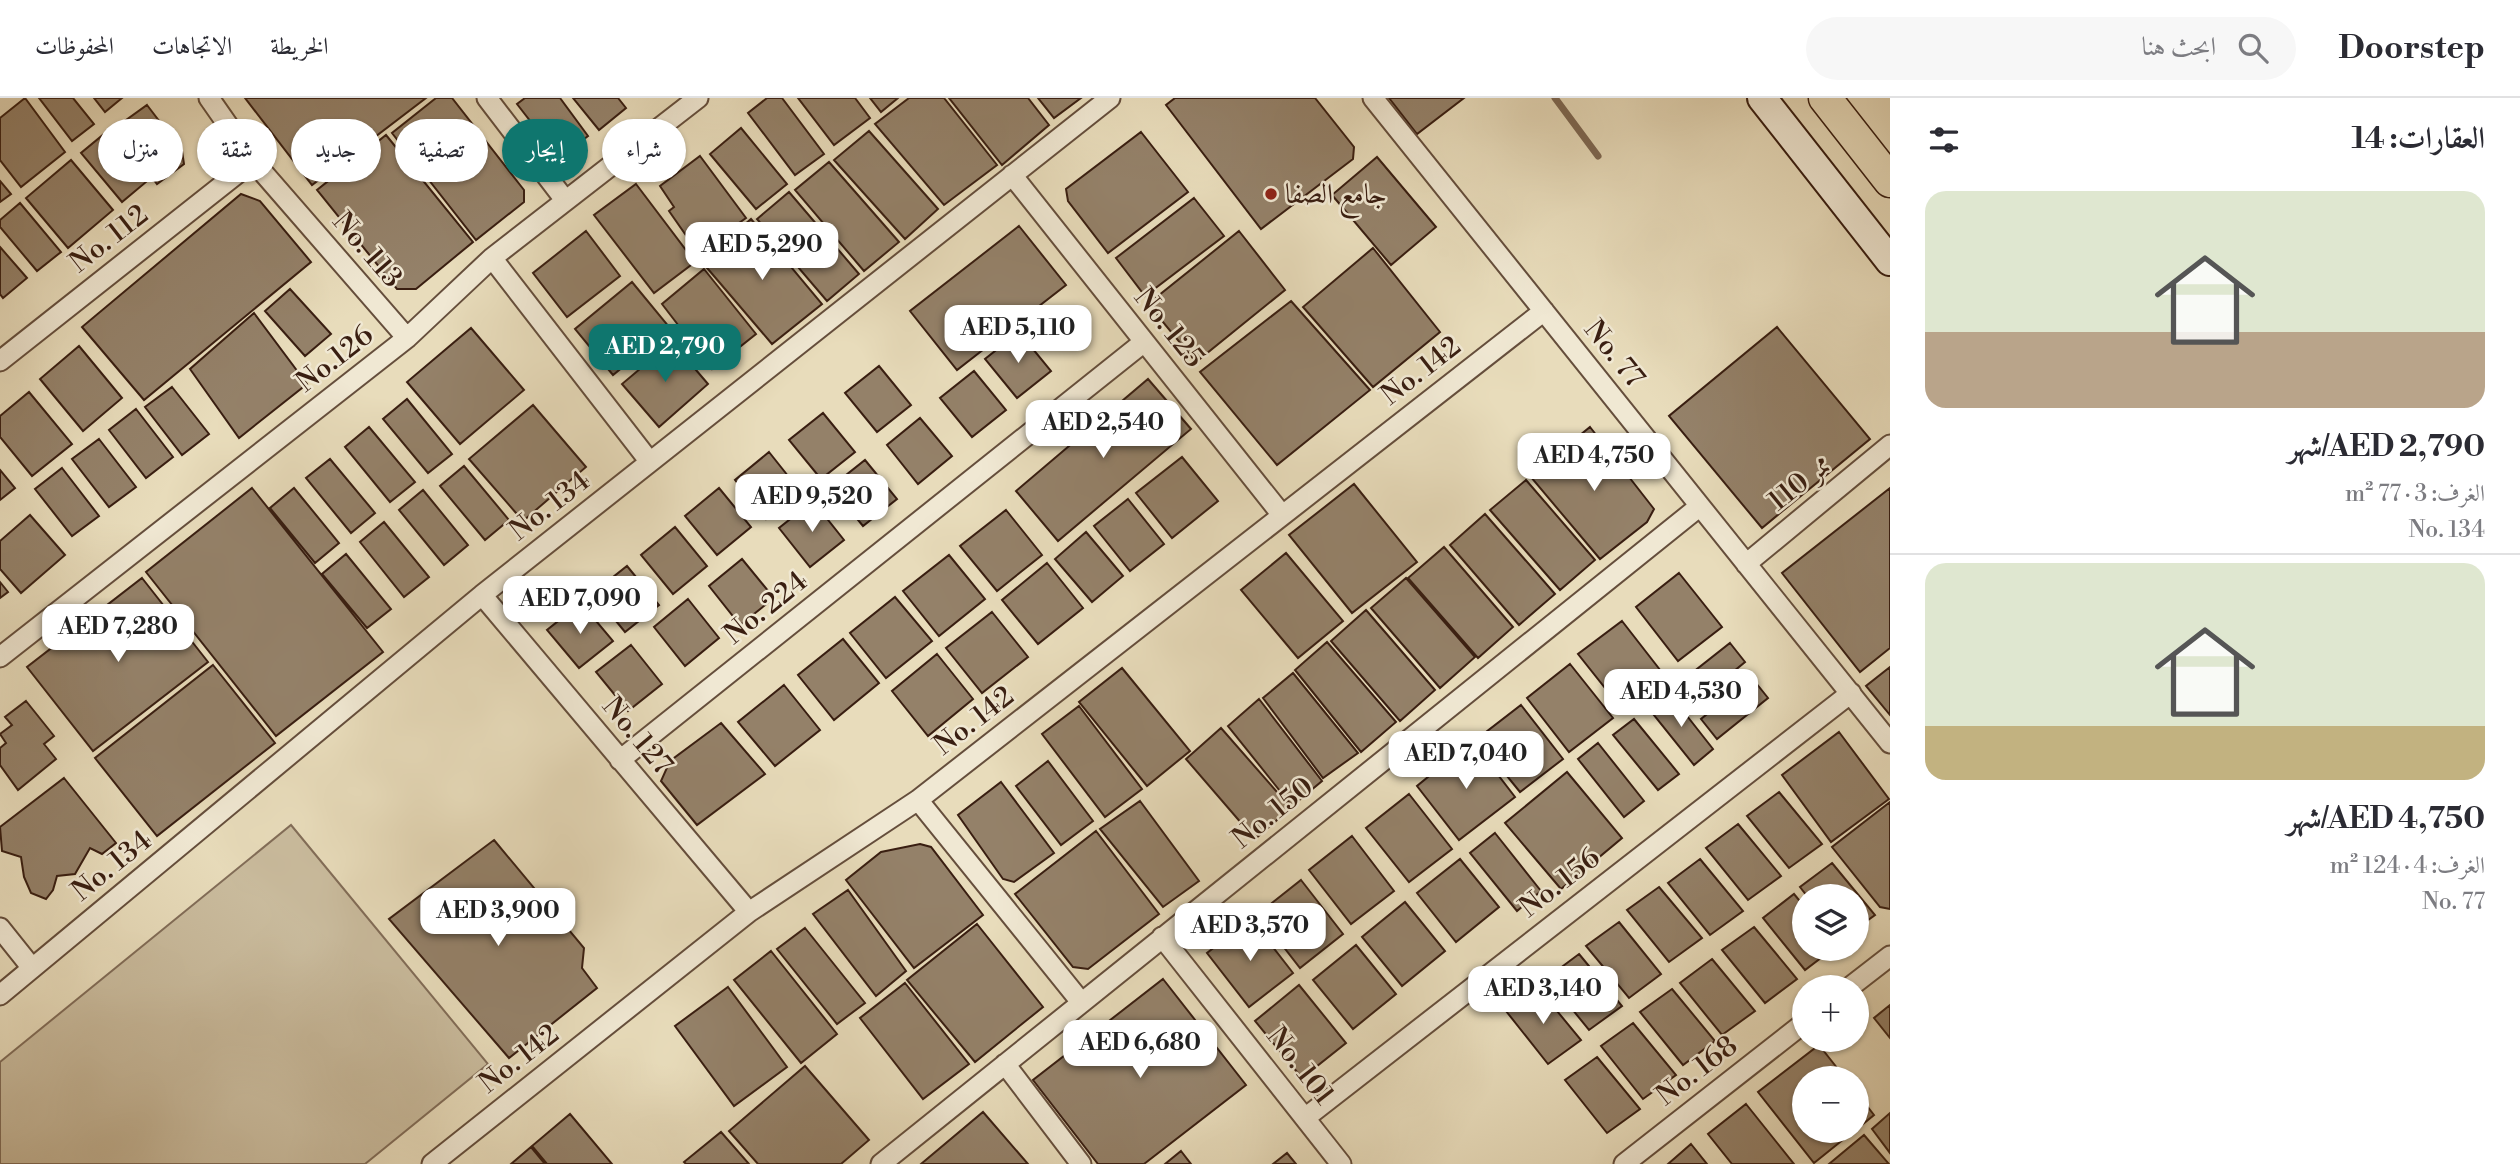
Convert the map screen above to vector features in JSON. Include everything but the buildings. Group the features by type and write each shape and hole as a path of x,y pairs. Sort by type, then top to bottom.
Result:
{"main road":[{"path":"1762,98 1890,261"},
{"path":"1825,98 1890,181"}],"street":[{"name":"No. 113","path":"209,98 224,119"},
{"path":"486,98 565,200"},
{"name":"No.126","path":"0,657 407,338 492,258 698,98"},
{"name":"No. 134","path":"0,995 482,595 1111,98"},
{"name":"No. 77","path":"1373,98 1890,743"},
{"name":"No. 125","path":"1012,176 1282,515"},
{"name":"No. 112","path":"0,361 226,182"},
{"name":"No. 113","path":"271,182 407,338"},
{"path":"492,258 650,462"},
{"name":"No. 142","path":"432,1164 749,912 918,800 1544,311"},
{"name":"No. 224","path":"620,760 1144,342"},
{"name":"110 ممر","path":"1746,564 1890,445"},
{"name":"No. 150","path":"881,1164 1700,506"},
{"name":"No. 127","path":"482,595 749,912"},
{"name":"No. 156","path":"1305,1118 1851,693"},
{"path":"918,800 1081,1002"},
{"path":"0,928 32,968"},
{"name":"No. 101","path":"1162,937 1341,1164"},
{"path":"1865,975 1890,956"},
{"name":"No. 168","path":"1624,1164 1792,1032"},
{"path":"1005,1064 1081,1164"}],"shaded area":[{"path":"291,825 488,1064 365,1164 0,1164 0,1062"}],"waterway":[{"path":"1555,98 1598,156"}],"place":[{"name":"جامع الصفا","path":"1271,194"}]}
